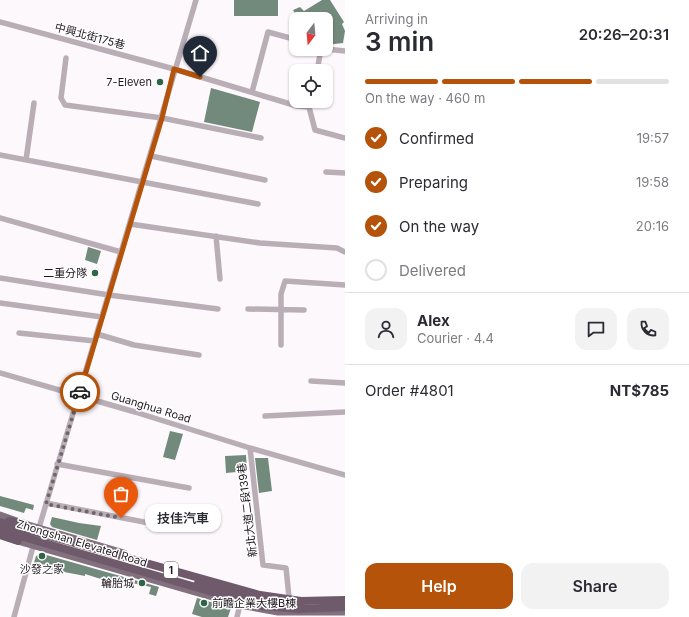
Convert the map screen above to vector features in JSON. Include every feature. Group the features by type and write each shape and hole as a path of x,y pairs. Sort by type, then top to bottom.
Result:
{"highway":[{"path":"0,518 25,524"},
{"path":"0,522 89,552 264,601 305,603 331,598"},
{"name":"Zhongshan Elevated Road","path":"0,522 260,596 301,601 345,600"},
{"name":"Zhongshan Elevated Road","path":"0,530 241,602 284,608 345,607"},
{"path":"0,536 18,541"}],"main road":[{"name":"1","path":"0,515 25,524 240,587 289,597 345,597"},
{"name":"1","path":"18,541 240,606 284,612 345,612"}],"street":[{"path":"14,617 33,545 151,156 174,69 196,0"},
{"name":"中興北街175巷","path":"0,22 174,69 289,104"},
{"path":"252,92 268,32 289,38"},
{"path":"333,50 345,52"},
{"path":"66,58 61,98 65,105 162,118 261,138"},
{"path":"26,160 34,103"},
{"path":"311,108 315,130 345,138"},
{"path":"0,155 258,204"},
{"path":"151,156 265,180"},
{"path":"326,172 345,173"},
{"path":"0,218 121,252"},
{"path":"130,224 260,243 337,248 345,252"},
{"path":"216,236 220,279"},
{"path":"0,278 108,295 218,309"},
{"path":"281,345 281,294 285,281 345,285"},
{"path":"0,302 102,317"},
{"path":"248,309 280,311 304,310"},
{"path":"19,333 95,341"},
{"path":"97,334 134,345 199,355"},
{"name":"Guanghua Road","path":"0,373 135,412 272,455 345,475"},
{"path":"311,381 345,383"},
{"path":"265,416 345,412"},
{"name":"新北大道二段139巷","path":"250,448 263,565 286,568 289,597"},
{"path":"57,464 189,488"},
{"path":"46,504 180,529"},
{"path":"237,617 240,606"}],"building":[{"path":"234,0 278,0 278,16 234,16"},
{"path":"322,0 330,0 344,22 342,24 345,31 343,43 333,44 333,12 294,12 293,10 300,7 304,11"},
{"path":"211,88 260,102 252,132 204,122"},
{"path":"88,247 101,251 97,264 85,260"},
{"path":"170,431 183,434 175,460 163,457"},
{"path":"246,455 247,471 226,473 225,456"},
{"path":"255,458 268,458 272,491 259,493"},
{"path":"0,496 34,505 33,510 26,508 24,513 0,506"},
{"path":"52,517 101,526 97,540 52,527 50,524"},
{"path":"43,554 159,587 156,596 149,594 151,587 122,581 121,587 104,583 104,580 85,574 85,576 33,566 36,556"},
{"name":"前瞻企業大樓B棟","path":"197,598 231,608 228,617 202,617 192,614"}],"way so far":[{"path":"80,392 46,504 121,518"}],"place":[{"name":"7-Eleven","path":"160,82"},
{"name":"二重分隊","path":"95,273"},
{"name":"技佳汽車","path":"121,518"},
{"name":"沙發之家","path":"42,556"},
{"name":"輪胎城","path":"142,583"},
{"name":"前瞻企業大樓B棟","path":"204,603"}],"route":[{"path":"80,392 162,118 174,69 200,77"}]}
